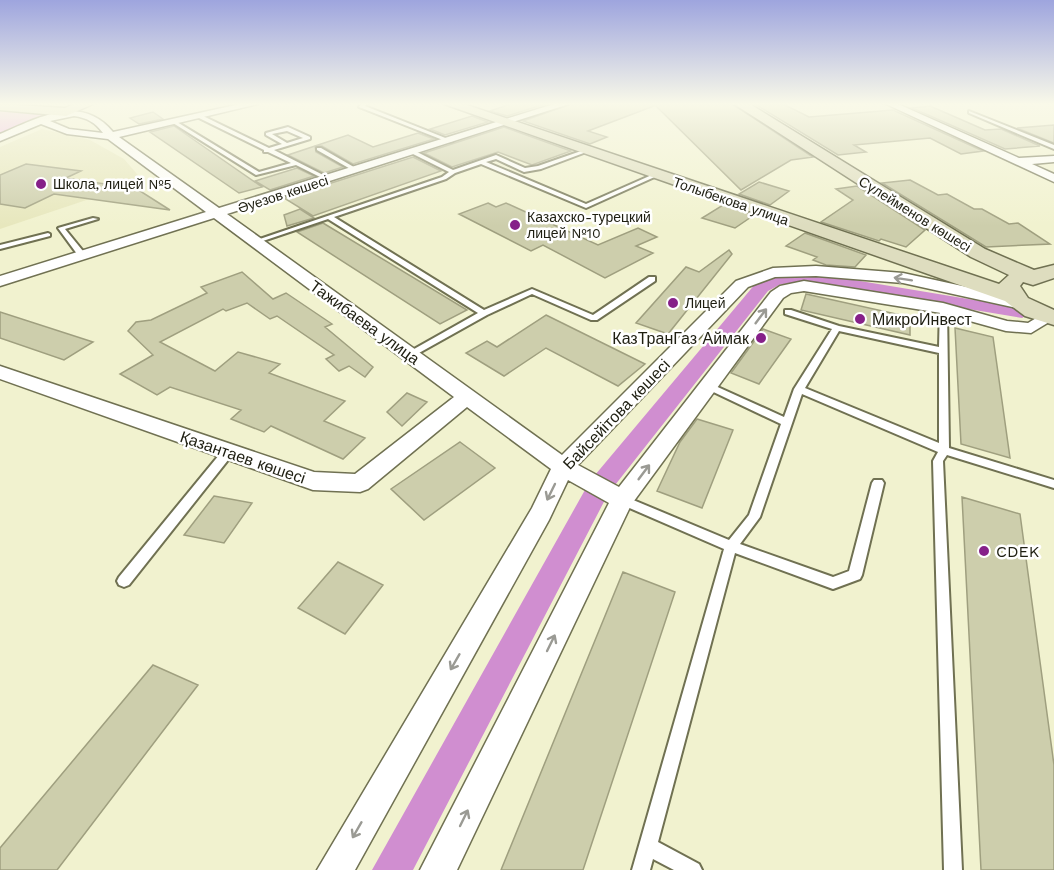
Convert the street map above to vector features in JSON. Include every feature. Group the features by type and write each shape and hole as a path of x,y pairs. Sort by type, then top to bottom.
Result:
{"street":[{"name":"Тажибаева улица","path":"123,145 563,467 622,500"},
{"name":"Әуезов көшесі","path":"1,280 438,145"},
{"name":"Толыбекова улица","path":"567,145 875,250 1026,288"},
{"name":"Сүлейменов көшесі","path":"805,145 978,253 1026,288"},
{"path":"981,145 1054,178"},
{"path":"1018,161 1054,159"},
{"name":"Байсейітова көшесі","path":"334,870 541,513 563,467 742,284 773,273 816,271 1026,288"},
{"path":"438,870 622,500 777,296 794,287 944,308 1006,326 1031,328 1052,320 1026,288 1054,271"},
{"name":"Қазантаев көшесі","path":"0,372 313,481 360,483 467,397"}],"lane":[{"path":"210,145 258,174 294,164"},
{"path":"254,145 328,179"},
{"path":"266,151 287,145"},
{"path":"319,149 356,170"},
{"path":"255,242 444,178 453,172 496,157 524,170 539,168 586,151"},
{"path":"413,152 453,172"},
{"path":"480,162 586,206 656,175"},
{"path":"329,217 484,313"},
{"path":"83,256 62,228 95,219"},
{"path":"0,247 48,235"},
{"path":"410,355 484,313 532,291 594,318 652,279"},
{"path":"944,308 944,450 938,461 953,870"},
{"path":"788,312 837,328 944,351"},
{"path":"641,870 731,546 754,518 799,389 837,328"},
{"path":"708,386 788,423"},
{"path":"799,389 944,450 1054,484"},
{"path":"124,581 228,452"},
{"path":"622,500 731,546 833,583 855,575 878,483"},
{"path":"648,846 693,870"}],"shaded area":[{"path":"6,145 98,145 124,159 143,181 0,229 0,147"}],"building":[{"path":"168,145 201,145 262,187 239,193"},
{"path":"368,145 373,147 381,145 416,145 353,164 322,146 315,146"},
{"path":"450,145 553,145 571,151 532,165 498,152 452,167 424,153"},
{"path":"695,145 794,145 813,157 791,160 741,190"},
{"path":"821,145 858,145 854,145 866,152 838,155"},
{"path":"943,145 969,145 983,151 961,154"},
{"path":"995,145 1040,146 1005,149"},
{"path":"315,146 316,152 343,167 324,173 288,155"},
{"path":"413,157 441,171 313,216 284,198"},
{"path":"26,164 81,171 66,178 137,189 170,210 54,194 25,208 0,204 0,175"},
{"path":"297,168 314,176 270,190 255,181"},
{"path":"910,180 938,195 947,194 974,209 982,209 1009,224 1018,223 1050,244 986,247 882,183"},
{"path":"759,182 789,191 770,205 739,194"},
{"path":"857,186 925,230 906,247 881,239 879,241 821,222 853,200 836,189"},
{"path":"488,203 496,207 506,203 598,245 638,228 657,237 636,246 653,253 605,278 543,245 531,251 459,214"},
{"path":"723,205 754,215 735,228 702,218"},
{"path":"300,209 314,218 287,226 284,215"},
{"path":"323,223 467,310 440,324 297,232"},
{"path":"805,233 866,255 855,267 826,265 813,260 817,257 786,246"},
{"name":"Лицей","path":"729,250 732,254 668,334 636,323 686,267 699,272"},
{"path":"242,272 273,299 286,293 332,324 325,327 373,367 365,377 349,366 339,371 326,359 334,355 277,316 270,319 247,303 226,311 223,309 160,342 215,371 238,352 280,364 269,373 345,401 324,421 365,438 343,459 271,426 264,432 231,419 241,410 170,387 157,395 120,374 153,355 128,331 136,322 151,320 207,293 201,287"},
{"path":"806,294 910,317 910,335 801,310"},
{"path":"0,312 93,342 64,360 0,338"},
{"path":"546,315 645,364 618,386 546,348 504,376 466,353 487,341 497,347"},
{"path":"955,328 993,337 1010,458 961,444"},
{"path":"763,329 791,339 759,384 731,373"},
{"path":"407,393 427,402 402,426 387,412"},
{"path":"697,419 733,430 702,508 657,491 680,442"},
{"path":"460,442 495,468 424,520 391,489"},
{"path":"214,496 252,503 224,543 184,535"},
{"path":"962,497 1020,514 1054,765 1054,870 981,870"},
{"path":"338,562 383,585 345,634 298,608"},
{"path":"623,572 675,592 583,870 501,870"},
{"path":"153,665 198,685 57,870 0,870 0,848"}],"waterway":[{"path":"392,870 599,488 762,287 780,279 812,278 1022,313"}],"place":[{"name":"Школа, лицей №5","path":"41,184"},
{"name":"Казахско-турецкий лицей №10","path":"515,225"},
{"name":"Лицей","path":"673,303"},
{"name":"МикроИнвест","path":"860,319"},
{"name":"КазТранГаз Аймак","path":"761,338"},
{"name":"CDEK","path":"984,551"}]}
